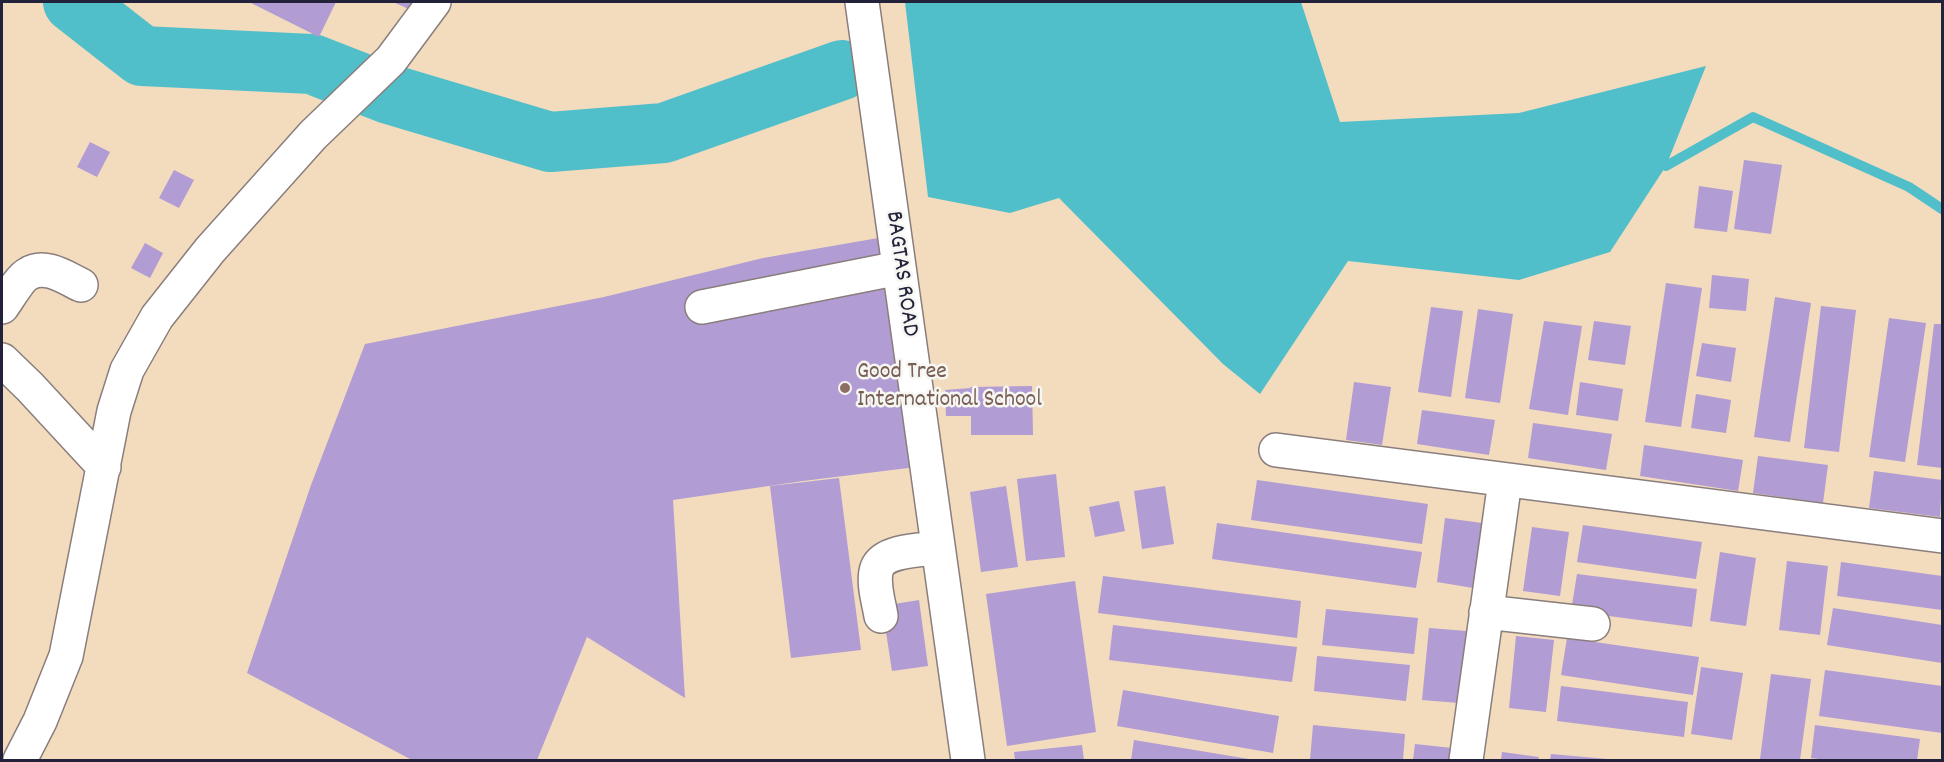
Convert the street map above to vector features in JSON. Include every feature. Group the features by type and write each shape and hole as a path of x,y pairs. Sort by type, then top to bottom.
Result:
{"street":[{"path":"20,760 40,721 66,656 114,411 127,370 157,318 210,250 313,135 391,60 434,2"},
{"name":"BAGTAS ROAD","path":"862,2 968,760"},
{"path":"702,307 899,268"},
{"path":"2,307 27,274 40,270 53,272 81,285"},
{"path":"2,360 104,467"},
{"path":"1276,450 1942,536"},
{"path":"1466,760 1505,481"},
{"path":"880,616 876,580 877,568 883,560 897,553 938,548"},
{"path":"1486,612 1593,624"}],"water":[{"path":"905,2 1301,2 1340,122 1519,113 1706,66 1666,166 1610,252 1519,280 1348,261 1260,394 1223,364 1059,198 1010,213 928,197"}],"building":[{"path":"249,2 336,2 319,37"},
{"path":"393,2 426,2 420,14"},
{"path":"90,142 110,152 97,177 77,167"},
{"path":"1744,160 1782,165 1771,234 1734,229"},
{"path":"174,170 194,180 179,208 159,198"},
{"path":"1699,186 1733,191 1727,232 1694,228"},
{"path":"884,237 916,467 673,500 685,698 587,637 537,760 412,760 247,673 311,485 365,344 604,297 763,258"},
{"path":"145,243 163,253 150,278 131,268"},
{"path":"1712,275 1749,279 1746,311 1709,308"},
{"path":"1666,283 1702,288 1681,427 1645,422"},
{"path":"1775,297 1811,303 1790,442 1754,437"},
{"path":"1821,306 1856,310 1839,452 1804,448"},
{"path":"1431,307 1463,311 1451,397 1418,392"},
{"path":"1478,309 1513,314 1500,403 1465,398"},
{"path":"1889,318 1926,323 1905,462 1869,457"},
{"path":"1544,321 1582,326 1568,415 1529,409"},
{"path":"1594,321 1631,326 1625,365 1588,360"},
{"path":"1934,324 1942,324 1942,468 1917,465"},
{"path":"1702,343 1736,348 1731,382 1696,376"},
{"path":"1354,382 1391,387 1382,445 1346,440"},
{"path":"1580,382 1623,389 1618,421 1576,415"},
{"path":"1032,386 1033,435 971,435 971,416 946,416 945,390 970,387"},
{"path":"1696,394 1731,400 1726,433 1691,428"},
{"path":"1422,410 1495,420 1489,455 1417,444"},
{"path":"1533,423 1612,434 1606,470 1528,458"},
{"path":"1644,445 1743,460 1738,491 1640,476"},
{"path":"1758,456 1828,465 1823,503 1753,493"},
{"path":"1874,471 1942,480 1940,517 1869,508"},
{"path":"1056,474 1065,557 1026,561 1017,479"},
{"path":"839,478 861,650 791,658 770,486"},
{"path":"1257,480 1428,504 1422,544 1251,520"},
{"path":"1006,486 1018,567 981,572 970,492"},
{"path":"1165,486 1174,544 1142,549 1134,491"},
{"path":"1119,501 1125,531 1095,537 1089,507"},
{"path":"1445,518 1482,523 1473,588 1437,582"},
{"path":"1217,523 1422,552 1416,588 1212,559"},
{"path":"1583,525 1702,542 1696,579 1577,562"},
{"path":"1532,527 1569,532 1560,596 1523,591"},
{"path":"1720,552 1756,558 1746,626 1710,621"},
{"path":"1787,561 1828,566 1820,635 1779,630"},
{"path":"1841,562 1942,576 1942,610 1837,596"},
{"path":"1577,574 1697,589 1692,627 1571,611"},
{"path":"1103,576 1301,601 1297,638 1098,613"},
{"path":"1075,581 1096,732 1007,746 986,594"},
{"path":"919,600 928,666 892,671 882,606"},
{"path":"1833,608 1942,625 1942,663 1827,645"},
{"path":"1326,609 1418,618 1414,654 1322,645"},
{"path":"1113,625 1297,647 1292,682 1109,660"},
{"path":"1429,628 1467,631 1459,703 1422,700"},
{"path":"1516,636 1554,640 1546,712 1509,708"},
{"path":"1567,638 1699,657 1693,695 1561,675"},
{"path":"1317,656 1410,665 1406,701 1314,691"},
{"path":"1701,667 1743,673 1732,740 1691,734"},
{"path":"1825,670 1942,686 1942,733 1819,716"},
{"path":"1771,674 1811,679 1800,760 1760,759"},
{"path":"1561,686 1688,702 1684,737 1557,721"},
{"path":"1123,690 1279,716 1273,753 1117,726"},
{"path":"1313,725 1405,734 1403,760 1310,760"},
{"path":"1815,725 1920,739 1917,760 1811,758"},
{"path":"1134,740 1249,759 1249,760 1131,760"},
{"path":"1415,744 1452,748 1451,760 1413,760"},
{"path":"1082,745 1084,760 1015,760 1014,752"},
{"path":"1502,752 1539,757 1538,760 1501,760"},
{"path":"1551,754 1607,759 1607,760 1550,760"}],"waterway":[{"path":"73,2 142,56 312,64 389,94 550,142 664,133 842,70"},
{"path":"1666,166 1753,117 1909,187 1942,209"}],"place":[{"name":"Good Tree International School","path":"845,388"}]}
